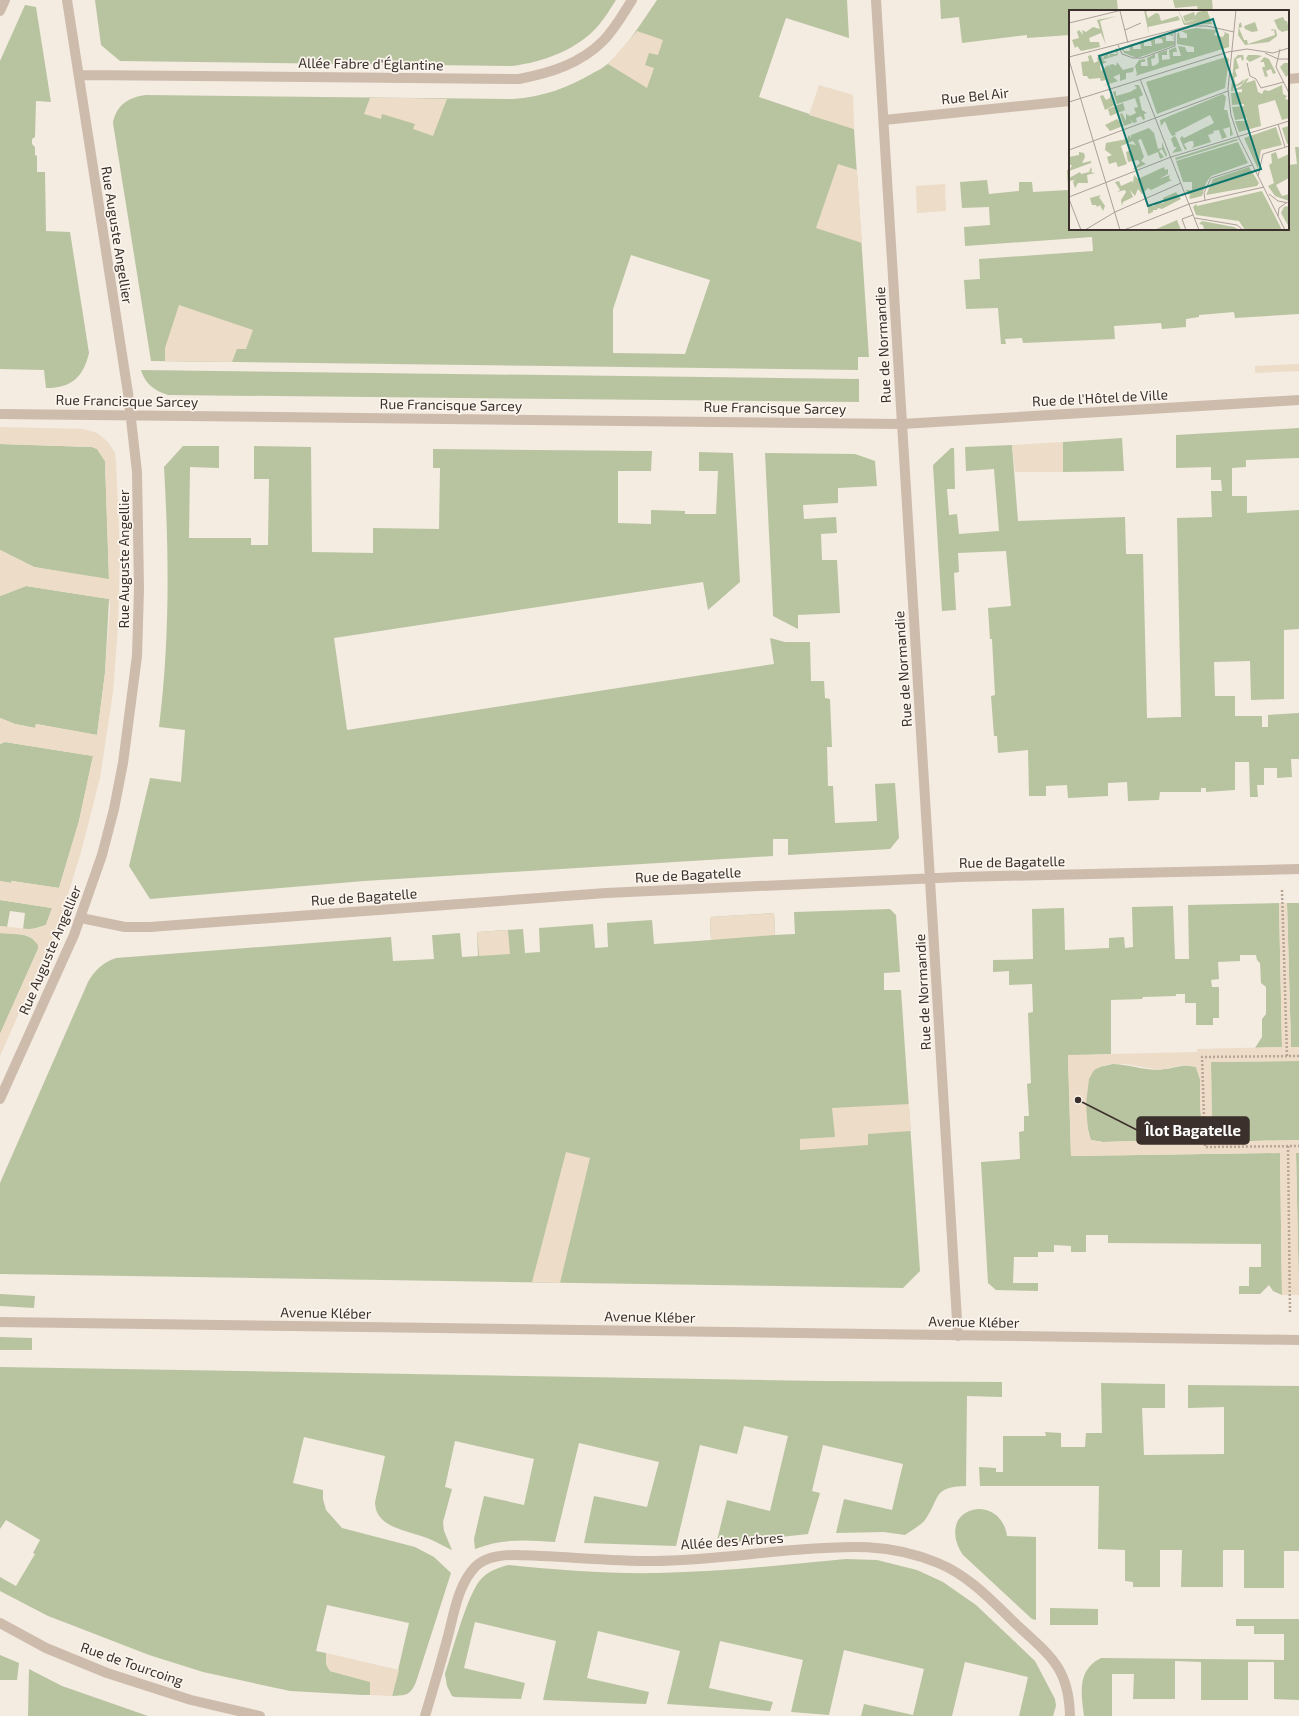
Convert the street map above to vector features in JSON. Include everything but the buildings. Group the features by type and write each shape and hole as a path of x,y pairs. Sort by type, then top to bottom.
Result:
{"street":[{"path":"0,11 5,0"},
{"name":"Rue Auguste Angellier","path":"0,1099 66,954 97,870 114,809 124,756 138,635 138,472 131,415 67,0"},
{"name":"Allée Fabre d'Églantine","path":"79,75 519,79 555,71 578,61 604,40 632,0"},
{"name":"Rue de Normandie","path":"876,0 958,1336"},
{"path":"1289,79 1299,78"},
{"name":"Rue Bel Air","path":"884,120 1069,101"},
{"name":"Rue de l'Hôtel de Ville","path":"902,424 1299,400"},
{"name":"Rue Francisque Sarcey","path":"0,414 902,424"},
{"name":"Rue de Bagatelle","path":"80,918 125,927 150,927 571,895 930,878 1299,869"},
{"name":"Avenue Kléber","path":"0,1322 1299,1340"},
{"name":"Allée des Arbres","path":"425,1716 460,1595 470,1574 484,1561 494,1557 515,1555 653,1561 850,1546 889,1549 916,1555 939,1563 966,1579 1052,1658 1063,1674 1066,1684 1070,1716"},
{"name":"Rue de Tourcoing","path":"0,1623 46,1648 106,1673 191,1700 260,1716"}],"path":[{"path":"1282,869 1287,1056"},
{"path":"1299,1056 1202,1057 1205,1147 1299,1146"},
{"path":"1288,1146 1290,1313"}],"green space":[{"path":"95,0 616,0 598,26 580,42 559,54 512,66 120,61 101,45"},
{"path":"657,0 847,0 849,38 786,18 759,97 854,129 869,357 858,357 858,370 151,361 113,123 117,111 124,103 134,98 146,95 524,98 554,91 574,83 607,64 629,41","holes":["631,255 710,280 685,354 613,353 613,309"]},
{"path":"940,0 1117,0 1118,10 1069,10 1069,35 1027,38 1027,35 962,43 959,17 941,19"},
{"path":"1173,0 1212,0 1213,10 1198,10 1197,6 1175,8"},
{"path":"25,5 36,7 51,102 36,101 35,137 32,139 32,144 35,147 35,155 37,156 37,172 45,172 46,231 70,232 89,353 83,369 75,380 69,384 55,388 46,388 44,370 0,369 0,61"},
{"path":"1295,147 1299,147 1299,314 1235,318 1234,312 1199,315 1199,317 1186,319 1186,327 1162,329 1161,323 1114,326 1115,339 1023,343 1022,338 1005,339 1006,344 1001,344 998,308 966,309 964,280 980,279 979,259 1093,251 1092,237 965,246 964,227 990,225 989,207 962,208 960,182 987,180 989,194 1019,191 1019,182 1032,182 1033,192 1068,190 1067,170 1069,170 1069,230 1289,230 1289,165 1297,164"},
{"path":"141,370 859,379 859,402 168,395 151,386 145,379"},
{"path":"1299,428 1299,458 1246,460 1246,467 1232,468 1232,496 1247,496 1247,513 1299,510 1299,629 1284,630 1284,699 1251,700 1250,661 1214,662 1215,696 1235,696 1235,716 1262,716 1262,727 1268,727 1268,715 1299,713 1299,759 1291,759 1292,777 1277,778 1277,768 1264,768 1264,785 1257,785 1258,797 1250,797 1249,762 1235,762 1235,790 1206,792 1206,788 1201,788 1201,792 1160,792 1159,800 1128,801 1127,782 1108,783 1108,796 1068,798 1067,785 1046,786 1046,796 1029,796 1028,750 998,753 997,736 994,736 991,696 995,695 992,639 990,639 988,608 1011,606 1006,551 958,553 959,572 954,573 956,610 942,611 933,465 951,448 954,448 955,489 947,489 949,515 957,514 959,534 999,531 994,469 966,471 965,447 1012,445 1018,521 1125,517 1126,554 1143,554 1147,718 1181,717 1177,518 1212,517 1211,491 1222,491 1221,480 1211,480 1211,467 1176,468 1176,435"},
{"path":"1122,438 1124,471 1063,472 1063,442"},
{"path":"0,444 92,447 97,449 105,461 109,580 34,567 0,550"},
{"path":"183,446 219,446 219,468 190,467 189,538 251,538 251,545 268,545 269,479 254,479 254,446 311,447 312,552 373,553 373,528 439,529 440,468 433,468 433,449 652,451 651,471 618,471 618,523 651,524 651,510 685,511 685,514 716,514 718,471 699,471 699,452 733,453 740,582 708,610 703,582 334,638 347,730 774,664 770,638 785,642 810,642 811,681 824,681 825,698 830,699 832,747 827,747 828,786 833,786 835,823 877,821 875,784 895,783 899,838 890,849 788,855 788,839 773,839 773,856 364,881 150,899 129,866 150,778 181,782 185,730 159,727 163,694 168,597 164,467"},
{"path":"765,453 855,454 875,461 877,486 838,488 838,503 803,505 804,519 836,517 837,533 821,534 822,560 837,560 840,613 798,615 798,629 773,616"},
{"path":"26,586 109,599 105,673 97,735 36,724 35,728 15,724 0,718 0,596"},
{"path":"5,742 93,756 79,821 59,888 12,881 11,883 0,881 0,744"},
{"path":"0,900 52,908 46,925 33,929 23,929 25,913 10,911 7,927 0,926"},
{"path":"1279,903 1282,1047 1255,1048 1262,1037 1262,1019 1266,1014 1266,987 1261,983 1260,963 1257,960 1256,955 1240,955 1240,961 1218,962 1219,979 1211,980 1212,987 1219,987 1219,1018 1213,1018 1213,1025 1196,1025 1196,1003 1185,1003 1185,994 1176,994 1176,996 1143,997 1142,999 1111,1000 1111,1054 1068,1056 1071,1156 1280,1153 1282,1295 1273,1291 1269,1285 1260,1294 1239,1294 1239,1286 1249,1286 1249,1267 1261,1267 1261,1244 1108,1243 1108,1235 1086,1235 1086,1252 1071,1252 1071,1246 1054,1245 1054,1252 1038,1252 1038,1257 1014,1257 1013,1283 1038,1283 1038,1291 996,1290 988,1283 981,1162 1020,1159 1019,1132 1024,1131 1024,1116 1029,1116 1027,1084 1031,1083 1028,1013 1033,1012 1032,984 1009,985 1009,971 993,972 993,960 1033,959 1032,909 1064,908 1065,950 1109,948 1109,938 1124,937 1125,948 1133,947 1132,907 1173,906 1175,959 1189,959 1188,905"},
{"path":"1287,903 1299,903 1299,1047 1291,1047"},
{"path":"890,909 896,915 900,972 884,973 884,990 901,990 920,1271 903,1288 0,1274 0,1183 88,982 99,967 111,960 116,958 391,937 393,961 434,959 432,935 460,933 462,957 478,956 477,932 523,929 525,953 540,952 539,928 593,924 595,948 608,947 607,923 652,920 654,944 711,940 710,917 774,913 775,935 795,934 794,912"},
{"path":"0,933 21,934 31,938 38,945 38,949 0,1034"},
{"path":"1299,1061 1299,1140 1212,1142 1211,1062"},
{"path":"1112,1064 1158,1070 1184,1066 1196,1067 1200,1079 1202,1129 1200,1139 1103,1142 1091,1140 1087,1124 1085,1104 1087,1084 1094,1070"},
{"path":"1296,1153 1299,1153 1299,1295"},
{"path":"0,1294 35,1296 34,1308 0,1306"},
{"path":"0,1337 32,1338 32,1350 0,1350"},
{"path":"0,1367 820,1381 1002,1382 1002,1397 967,1396 966,1486 948,1488 942,1491 925,1520 905,1535 884,1532 836,1533 844,1499 892,1510 903,1464 823,1445 812,1491 820,1493 808,1534 716,1544 727,1500 770,1511 788,1436 744,1426 737,1454 700,1445 676,1546 584,1543 594,1496 647,1507 659,1462 579,1443 555,1542 524,1540 505,1541 485,1545 475,1549 474,1539 484,1496 524,1505 534,1459 455,1441 445,1487 452,1489 443,1522 444,1531 452,1550 428,1538 392,1526 380,1517 376,1510 375,1502 385,1456 304,1437 293,1483 323,1490 323,1499 326,1510 342,1528 415,1547 434,1557 451,1573 414,1687 407,1694 392,1696 409,1623 327,1605 316,1651 326,1653 326,1664 330,1671 371,1682 370,1695 290,1691 203,1672 149,1655 48,1616 0,1591 0,1577 16,1586 35,1554 33,1553 40,1540 6,1520 0,1529"},
{"path":"1101,1383 1165,1384 1165,1408 1142,1408 1144,1455 1224,1454 1224,1407 1188,1408 1188,1385 1299,1386 1299,1551 1284,1551 1284,1588 1244,1588 1244,1550 1223,1550 1223,1587 1181,1587 1182,1550 1160,1550 1160,1587 1133,1587 1133,1582 1125,1581 1125,1550 1098,1549 1099,1486 980,1486 979,1467 996,1468 996,1472 1003,1472 1003,1436 1046,1436 1045,1432 1061,1433 1061,1447 1085,1447 1086,1433 1102,1433"},
{"path":"978,1509 989,1511 998,1517 1004,1525 1007,1536 1036,1537 1036,1620 1032,1619 963,1555 959,1548 955,1533 958,1520 969,1511"},
{"path":"846,1559 877,1560 917,1570 943,1582 976,1605 1035,1661 1055,1699 1056,1706 1053,1716 1019,1716 1028,1677 965,1662 952,1716 861,1716 864,1704 913,1715 924,1669 844,1650 829,1715 791,1712 803,1660 720,1641 709,1688 773,1702 770,1711 667,1704 680,1651 598,1631 587,1678 649,1692 646,1704 543,1700 556,1641 475,1622 464,1668 525,1683 521,1699 455,1697 452,1696 447,1686 445,1674 471,1596 482,1578 491,1571 502,1567 509,1565 621,1573 658,1573 729,1570"},
{"path":"1050,1608 1098,1609 1098,1625 1050,1625"},
{"path":"1236,1619 1299,1619 1299,1700 1274,1699 1274,1662 1248,1662 1248,1700 1201,1700 1201,1662 1175,1661 1175,1699 1133,1699 1134,1674 1112,1674 1112,1716 1084,1716 1082,1683 1084,1676 1093,1663 1101,1658 1284,1660 1284,1634 1254,1634 1254,1626 1236,1626"},
{"path":"0,1655 19,1663 17,1680 0,1680"},
{"path":"29,1669 62,1686 148,1716 28,1716"}],"shaded area":[{"path":"637,31 663,40 658,55 649,53 645,65 654,68 647,88 608,64"},
{"path":"819,85 853,95 854,129 809,115"},
{"path":"370,98 447,99 433,136 413,129 415,124 382,114 381,119 364,114"},
{"path":"838,164 857,170 862,243 816,228"},
{"path":"945,184 946,211 917,213 916,186"},
{"path":"179,305 253,330 246,349 237,349 232,362 165,361 165,348"},
{"path":"1299,364 1299,371 1255,373 1255,366"},
{"path":"0,427 83,429 97,433 108,442 115,453 120,552 118,626 113,692 100,778 81,852 59,923 0,1056 0,1034 38,949 38,945 32,938 26,935 0,933 0,926 28,929 39,928 46,925 52,908 0,900 0,881 11,883 11,881 59,888 79,821 93,756 5,742 0,744 0,718 15,724 35,728 36,724 97,735 105,673 110,607 109,599 26,586 0,596 0,550 34,567 109,579 105,461 97,449 92,447 0,444"},
{"path":"1063,442 1063,472 1015,472 1012,445"},
{"path":"1279,903 1287,903 1291,1047 1299,1047 1299,1061 1211,1062 1212,1142 1299,1140 1299,1153 1296,1153 1299,1295 1282,1295 1280,1153 1071,1156 1068,1055 1197,1052 1197,1049 1282,1047","holes":["1126,1064 1159,1070 1182,1065 1196,1067 1200,1079 1202,1129 1200,1139 1103,1142 1091,1140 1088,1132 1086,1104 1089,1079 1094,1070 1102,1066"]},
{"path":"774,913 775,935 711,940 710,917"},
{"path":"508,930 510,954 479,956 477,932"},
{"path":"909,1104 911,1131 868,1134 868,1145 800,1150 800,1139 835,1137 832,1108"},
{"path":"566,1152 590,1158 560,1283 532,1282"},
{"path":"326,1653 399,1670 392,1696 370,1695 370,1682 330,1671 326,1664"}],"place":[{"name":"Îlot Bagatelle","path":"1078,1100"}]}
